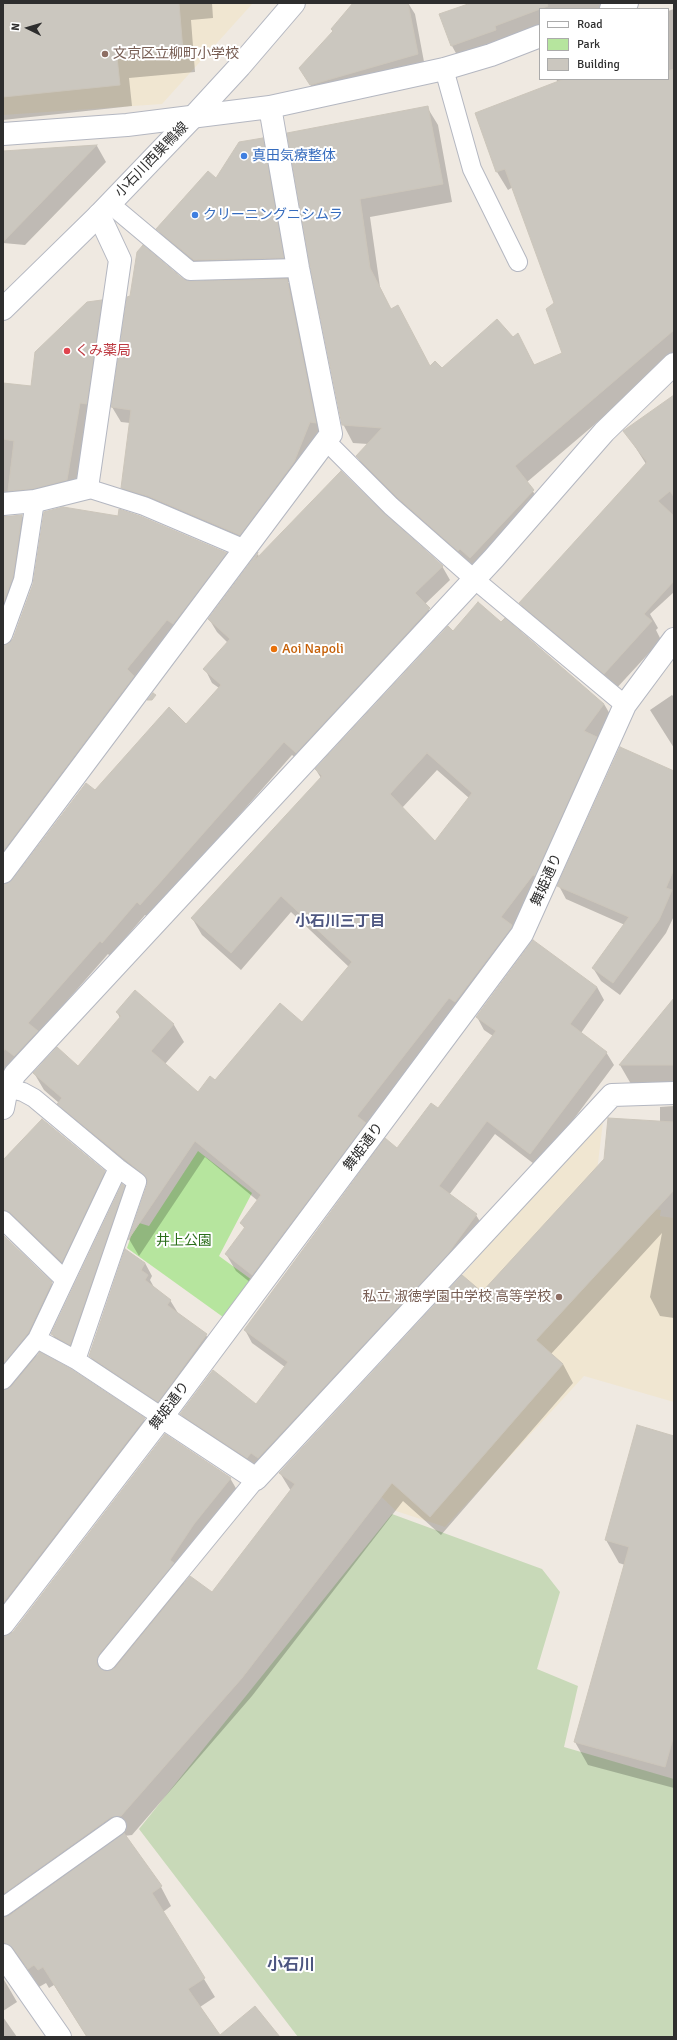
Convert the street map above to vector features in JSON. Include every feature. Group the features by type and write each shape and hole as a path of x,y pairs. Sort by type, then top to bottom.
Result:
{"street":[{"name":"小石川西巣鴨線","path":"3,309 104,210 193,117 240,66 294,3"},
{"path":"614,8 627,3"},
{"path":"3,134 127,125 270,108 444,69 491,55 539,36"},
{"path":"3,872 331,434 298,268 270,108"},
{"path":"3,504 35,501 87,488 120,260 104,210"},
{"path":"4,1093 16,1074 474,579 604,432 674,364"},
{"name":"舞姫通り","path":"3,1624 162,1417 522,934 625,705 674,639"},
{"path":"162,1417 256,1478 612,1095 674,1093"},
{"path":"3,1955 60,2037"}],"lane":[{"path":"444,69 472,168 518,262"},
{"path":"104,210 190,271 298,268"},
{"path":"326,442 391,506 474,579 625,705"},
{"path":"87,488 144,506 246,549"},
{"path":"3,635 23,580 35,501"},
{"path":"4,1093 23,1092 34,1098 137,1182 76,1360"},
{"path":"3,1380 37,1340 118,1168"},
{"path":"3,1220 65,1280"},
{"path":"37,1340 76,1360 162,1417"},
{"path":"107,1661 256,1478"},
{"path":"3,1907 117,1826"}],"shaded area":[{"name":"文京区立柳町小学校","path":"3,3 253,3 162,104 3,115"},
{"name":"私立 淑徳学園中学校 高等学校","path":"604,1114 594,1195 602,1203 661,1210 660,1216 674,1218 674,1402 584,1376 445,1527 396,1511 320,1437"}],"green space":[{"name":"井上公園","path":"198,1151 252,1193 219,1256 252,1280 223,1317 127,1248 136,1222 149,1226"},
{"path":"392,1514 542,1569 560,1592 537,1669 578,1686 564,1747 674,1779 674,2037 298,2037 139,1829"}],"building":[{"name":"文京区立柳町小学校","path":"3,3 179,3 183,51 117,57 120,85 3,97"},
{"path":"353,3 408,3 418,54 310,85 299,68 333,31 331,29"},
{"path":"471,3 547,3 548,6 539,8 539,9 495,26 496,30 451,46 439,14"},
{"path":"674,69 674,330 515,466 534,490 470,558 460,549 458,551 398,498 356,456 382,428 342,425 310,266 287,133 428,106 443,184 360,199 370,268 391,309 398,305 430,366 435,361 442,368 497,319 513,337 518,333 534,365 562,353 546,309 554,303 505,169 496,172 475,113 561,80 669,80 669,71"},
{"path":"263,138 284,258 194,260 156,229 208,171 216,178 239,142"},
{"path":"97,145 3,242 3,151"},
{"path":"143,245 183,279 190,281 287,279 316,423 310,422 294,462 240,535 148,496 121,488 131,410 111,407 127,297 130,296 137,252"},
{"path":"102,300 87,404 80,403 67,480 33,489 8,491 14,441 3,439 3,383 31,386 35,352 87,302"},
{"path":"674,395 674,497 670,491 658,501 674,516 674,581 644,614 652,621 604,674 519,603 647,462 623,431"},
{"path":"341,471 384,513 443,566 415,593 430,608 296,753 284,742 140,905 137,902 102,943 100,941 28,1023 38,1031 14,1056 5,1049 3,1052 3,884 13,879 86,783 95,790 169,707 186,724 221,685 203,669 230,639 208,619 258,552 255,560"},
{"path":"63,507 118,516 119,509 140,516 227,553 173,624 167,620 127,669 134,676 3,851 3,645 9,643 13,639 33,584 44,512"},
{"path":"22,515 13,577 3,604 3,517"},
{"path":"478,602 501,622 505,618 604,704 584,731 597,737 535,876 533,875 501,917 512,925 511,928 455,1002 449,998 357,1116 366,1123 252,1275 225,1254 245,1227 240,1223 261,1195 195,1141 128,1240 147,1185 147,1178 57,1104 62,1098 33,1073 57,1047 78,1066 121,1016 116,1012 135,990 174,1024 151,1051 198,1092 210,1076 215,1080 280,1003 302,1022 352,962 281,896 231,953 191,918 322,776 315,769 448,626 453,631","holes":["427,753 472,793 435,841 390,794"]},
{"path":"153,693 156,695 152,700 147,700"},
{"path":"620,747 674,771 674,869 666,888 672,890 659,920 613,983 592,968 629,917 557,886"},
{"path":"533,940 597,987 570,1024 607,1052 530,1154 487,1121 439,1186 477,1214 447,1255 258,1458 251,1453 247,1458 180,1414 213,1370 256,1404 288,1362 244,1330 385,1138 397,1148 431,1103 438,1108 496,1031 476,1017"},
{"path":"674,998 674,1065 619,1065"},
{"path":"608,1118 674,1122 674,1190 536,1340 563,1364 430,1517 392,1483 242,1678 121,1816 111,1817 3,1894 3,1636 13,1632 165,1434 231,1478 194,1524 170,1560 174,1563 99,1654 97,1665 105,1671 115,1668 190,1576 212,1592 295,1484 279,1473 462,1275 482,1292 604,1159"},
{"path":"42,1119 105,1171 62,1262 10,1212 3,1210 3,1160"},
{"path":"122,1184 125,1186 70,1345 51,1334"},
{"path":"3,1235 52,1282 28,1333 3,1364"},
{"path":"125,1249 145,1263 141,1270 148,1275 145,1280 171,1300 167,1305 207,1334 158,1402 89,1356"},
{"path":"40,1352 71,1369 145,1418 3,1603 3,1390 11,1387"},
{"path":"637,1425 674,1436 674,1735 665,1767 574,1742 629,1547 605,1540"},
{"path":"124,1833 162,1886 152,1893 205,1978 188,1989 220,2035 255,2006 280,2037 87,2037 43,1967 38,1970 34,1965 28,1969 13,1948 3,1943 3,1917 9,1916"}],"place":[{"name":"文京区立柳町小学校","path":"105,54"},
{"name":"真田気療整体","path":"244,156"},
{"name":"クリーニングニシムラ","path":"195,215"},
{"name":"くみ薬局","path":"67,351"},
{"name":"Aoi Napoli","path":"274,649"},
{"name":"私立 淑徳学園中学校 高等学校","path":"559,1297"}],"district":[{"name":"小石川三丁目","path":"340,922"},
{"name":"小石川","path":"291,1966"}]}
